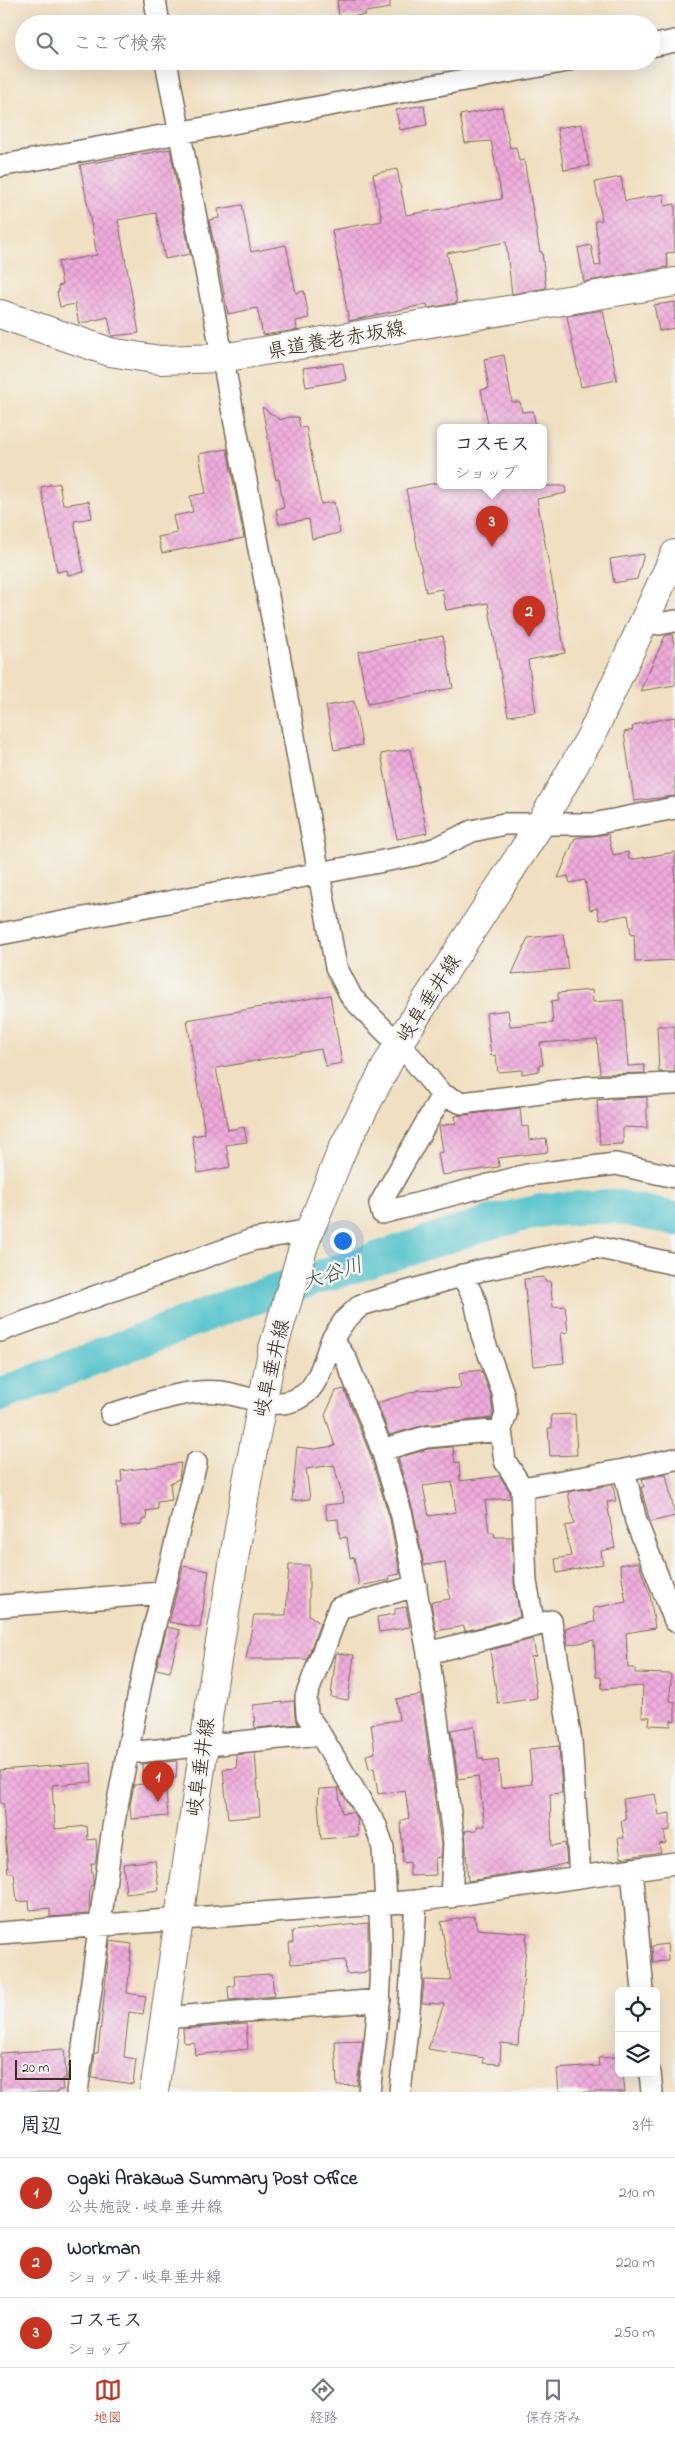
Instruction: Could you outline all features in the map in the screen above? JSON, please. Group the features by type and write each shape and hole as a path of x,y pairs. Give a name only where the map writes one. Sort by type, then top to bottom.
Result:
{"main road":[{"name":"県道養老赤坂線","path":"0,314 110,352 160,360 222,358 675,282"},
{"name":"岐阜垂井線","path":"154,2092 204,1746 247,1481 272,1352 307,1237 342,1150 398,1044 541,823 591,736 675,554"}],"street":[{"path":"155,0 158,15"},
{"path":"660,44 675,41"},
{"path":"168,70 336,967 352,998 398,1044 442,1095 462,1103 590,1087 675,1084"},
{"path":"0,166 519,70"},
{"path":"645,621 659,624 675,622"},
{"path":"0,934 415,855 438,848 472,832 504,824 541,823 567,826 593,824 675,808"},
{"path":"442,1095 380,1204 382,1213 527,1175 616,1164 675,1177"},
{"path":"0,1331 252,1240 307,1237"},
{"path":"111,1414 190,1393 220,1392 262,1402 283,1403 303,1396 314,1383 332,1339 344,1320 361,1305 462,1276 596,1247 675,1264"},
{"path":"462,1276 475,1300 482,1335 503,1393 506,1414 501,1430 505,1461 522,1488 526,1582 534,1626"},
{"path":"332,1339 346,1359 382,1450 402,1516 428,1653 454,1843 451,1896"},
{"path":"382,1450 426,1437 501,1430"},
{"path":"522,1488 624,1470 675,1458"},
{"path":"77,2092 113,1827 127,1753 161,1593 196,1463"},
{"path":"624,1470 636,1521 675,1620"},
{"path":"369,2092 380,2000 383,1903 382,1848 376,1826 307,1715 306,1697 339,1608 416,1586"},
{"path":"0,1606 161,1593"},
{"path":"428,1653 551,1621 571,1740 580,1876"},
{"path":"127,1753 320,1734"},
{"path":"0,1932 416,1901 675,1863"},
{"path":"632,1869 643,1987"},
{"path":"400,2092 409,2011 416,1901"},
{"path":"164,2018 380,2000"},
{"path":"650,2077 652,2092"}],"building":[{"path":"337,0 390,0 390,8 365,12 365,15 339,15"},
{"path":"424,105 427,125 400,130 396,110"},
{"path":"502,107 510,148 516,147 519,161 524,160 540,252 542,252 546,288 512,294 506,242 447,253 457,303 428,308 427,304 349,321 332,230 382,221 373,174 397,169 406,215 502,199 491,141 465,143 460,115"},
{"path":"582,124 589,166 564,170 557,128"},
{"path":"170,149 190,254 165,259 156,213 118,220 139,333 112,336 108,317 79,324 75,304 60,307 57,292 59,292 58,286 62,285 58,262 97,255 80,165"},
{"path":"621,177 625,201 664,194 665,206 675,204 675,252 666,253 668,267 584,282 578,248 591,245 595,266 601,265 595,221 602,220 595,182"},
{"path":"242,205 251,252 286,245 296,293 304,291 309,318 296,321 297,330 263,335 257,308 228,314 209,220 219,218 218,209"},
{"path":"675,302 675,328 659,331 654,305"},
{"path":"603,310 617,380 581,387 567,316"},
{"path":"504,355 512,402 520,402 522,412 533,411 535,424 488,424 481,390 489,388 484,359"},
{"path":"343,363 346,380 306,387 303,368"},
{"path":"262,407 280,420 298,417 300,428 306,427 321,504 334,502 340,533 312,539 309,519 279,524 276,509 284,508 279,479 276,480"},
{"path":"227,449 244,538 162,553 158,537 177,533 173,516 193,512 190,496 206,493 199,454"},
{"path":"59,483 63,505 89,501 92,518 74,521 84,572 68,575 67,570 57,572 41,487"},
{"path":"437,483 437,489 547,489 547,486 565,486 566,493 537,499 565,653 528,660 536,712 508,716 488,603 446,610 442,589 426,592 406,489"},
{"path":"644,554 637,579 614,583 610,559"},
{"path":"672,634 675,652 675,685 640,691 665,636"},
{"path":"443,636 453,688 368,704 358,652"},
{"path":"354,701 362,745 334,750 326,706"},
{"path":"675,717 675,796 634,801 624,732 633,730 632,727 638,724"},
{"path":"410,749 427,833 397,839 381,754"},
{"path":"608,834 613,855 628,852 629,860 675,852 675,960 635,962 634,934 631,935 628,915 600,920 597,908 590,910 585,880 570,883 568,876 558,878 575,838"},
{"path":"563,934 568,969 512,974 528,938"},
{"path":"592,990 593,1002 623,1000 628,1066 644,1065 645,1073 600,1074 597,1039 540,1043 543,1065 539,1065 539,1071 522,1074 522,1070 498,1072 496,1055 491,1056 486,1013 508,1010 510,1026 553,1023 551,1001 558,1000 558,993"},
{"path":"330,995 342,1063 325,1066 321,1049 216,1068 228,1130 244,1127 247,1142 226,1145 230,1167 198,1173 192,1136 205,1134 187,1020"},
{"path":"657,1026 675,1026 675,1072 659,1072"},
{"path":"647,1097 647,1128 623,1127 623,1144 600,1145 597,1100"},
{"path":"520,1108 522,1127 528,1126 529,1140 546,1138 548,1152 498,1158 499,1167 442,1175 438,1153 443,1152 439,1126 456,1123 455,1116"},
{"path":"544,1277 545,1281 550,1281 553,1307 565,1306 568,1332 561,1333 564,1363 533,1366 524,1279"},
{"path":"481,1370 491,1396 492,1418 425,1425 389,1435 377,1403 419,1390 461,1388 459,1373"},
{"path":"344,1389 370,1454 390,1519 400,1574 389,1576 390,1580 359,1586 354,1557 350,1558 347,1537 340,1538 338,1519 327,1520 325,1505 344,1503 334,1465 306,1469 310,1499 292,1501 297,1447 314,1449 335,1446 325,1415 336,1391"},
{"path":"575,1414 577,1455 550,1456 548,1428 552,1428 551,1415"},
{"path":"453,1447 455,1463 459,1462 460,1481 500,1476 510,1492 510,1498 485,1501 489,1532 494,1532 495,1537 512,1537 514,1583 520,1617 465,1631 464,1626 436,1631 431,1602 450,1599 445,1562 424,1565 414,1514 398,1458 428,1449","holes":["452,1482 456,1512 429,1516 423,1486"]},
{"path":"181,1463 179,1479 170,1483 172,1500 157,1502 158,1509 146,1511 147,1519 142,1520 142,1524 121,1527 118,1482 122,1482 121,1471"},
{"path":"666,1474 675,1516 650,1522 641,1487 644,1487 642,1479"},
{"path":"613,1485 616,1501 607,1502 615,1548 601,1551 603,1564 557,1573 555,1559 571,1556 565,1526 574,1524 568,1492"},
{"path":"638,1562 650,1595 655,1628 626,1633 628,1668 635,1668 635,1673 671,1674 670,1701 675,1702 675,1721 671,1720 671,1726 649,1725 650,1717 642,1717 643,1686 602,1689 601,1677 596,1677 594,1640 568,1645 565,1628 595,1622 593,1608 626,1602 620,1565"},
{"path":"289,1565 309,1565 309,1615 320,1623 307,1659 246,1659 254,1615 286,1615"},
{"path":"183,1566 209,1571 200,1628 169,1622"},
{"path":"406,1607 410,1627 379,1632 377,1617 395,1614 395,1609"},
{"path":"167,1627 180,1630 170,1672 156,1669"},
{"path":"533,1639 536,1656 531,1657 537,1698 498,1704 490,1650"},
{"path":"336,1653 354,1655 348,1700 331,1697"},
{"path":"421,1695 441,1844 441,1857 435,1858 436,1875 410,1876 410,1862 403,1863 401,1821 409,1818 405,1790 378,1794 374,1768 369,1769 366,1755 375,1753 371,1724 399,1720 396,1699"},
{"path":"294,1701 295,1716 298,1724 255,1728 253,1705"},
{"path":"474,1726 478,1758 483,1758 483,1761 498,1759 501,1788 532,1784 529,1749 559,1746 562,1793 550,1794 552,1846 565,1843 567,1863 541,1870 468,1881 465,1831 477,1830 477,1826 485,1826 478,1776 458,1779 451,1730"},
{"path":"255,1753 260,1816 228,1819 223,1769 237,1768 236,1755"},
{"path":"177,1761 176,1778 165,1780 168,1816 131,1819 130,1805 134,1785 143,1784 142,1764"},
{"path":"91,1763 92,1782 52,1785 55,1829 87,1826 88,1840 96,1839 97,1853 95,1863 91,1864 93,1882 92,1886 90,1886 89,1914 50,1917 50,1908 30,1910 29,1901 17,1902 14,1873 8,1873 3,1803 0,1803 0,1770"},
{"path":"338,1788 342,1813 353,1812 357,1818 358,1836 321,1839 318,1803 319,1789"},
{"path":"655,1794 659,1815 670,1813 670,1830 664,1831 666,1843 659,1844 661,1852 621,1858 618,1838 624,1838 621,1821 626,1820 623,1799"},
{"path":"155,1860 159,1890 126,1894 123,1864"},
{"path":"474,1916 477,1929 527,1933 518,2045 501,2043 500,2064 483,2063 484,2058 428,2049 444,2004 422,2003 424,1980 451,1981 441,1922"},
{"path":"368,1923 368,1972 346,1974 345,1960 291,1964 289,1943 293,1943 292,1931"},
{"path":"110,1941 132,1944 127,1993 146,1996 143,2014 129,2012 124,2057 136,2059 133,2084 92,2078 95,2053 98,2053"},
{"path":"667,1944 668,1961 653,1962 652,1946"},
{"path":"272,1974 274,1996 229,2000 228,1987 235,1986 234,1976"},
{"path":"246,2024 248,2049 195,2055 194,2042 184,2043 183,2029"},
{"path":"363,2040 357,2085 337,2086 335,2041"},
{"path":"64,2049 66,2078 62,2079 63,2090 58,2090 58,2092 0,2092 0,2053"},
{"path":"615,2057 615,2077 623,2077 625,2092 559,2092 557,2069 599,2066 598,2058"}],"waterway":[{"name":"大谷川","path":"0,1395 226,1307 492,1222 545,1210 613,1206 675,1219"}],"place":[{"name":"コスモス","path":"492,547"},
{"name":"Workman","path":"529,637"},
{"name":"Ogaki Arakawa Summary Post Office","path":"158,1802"}]}
